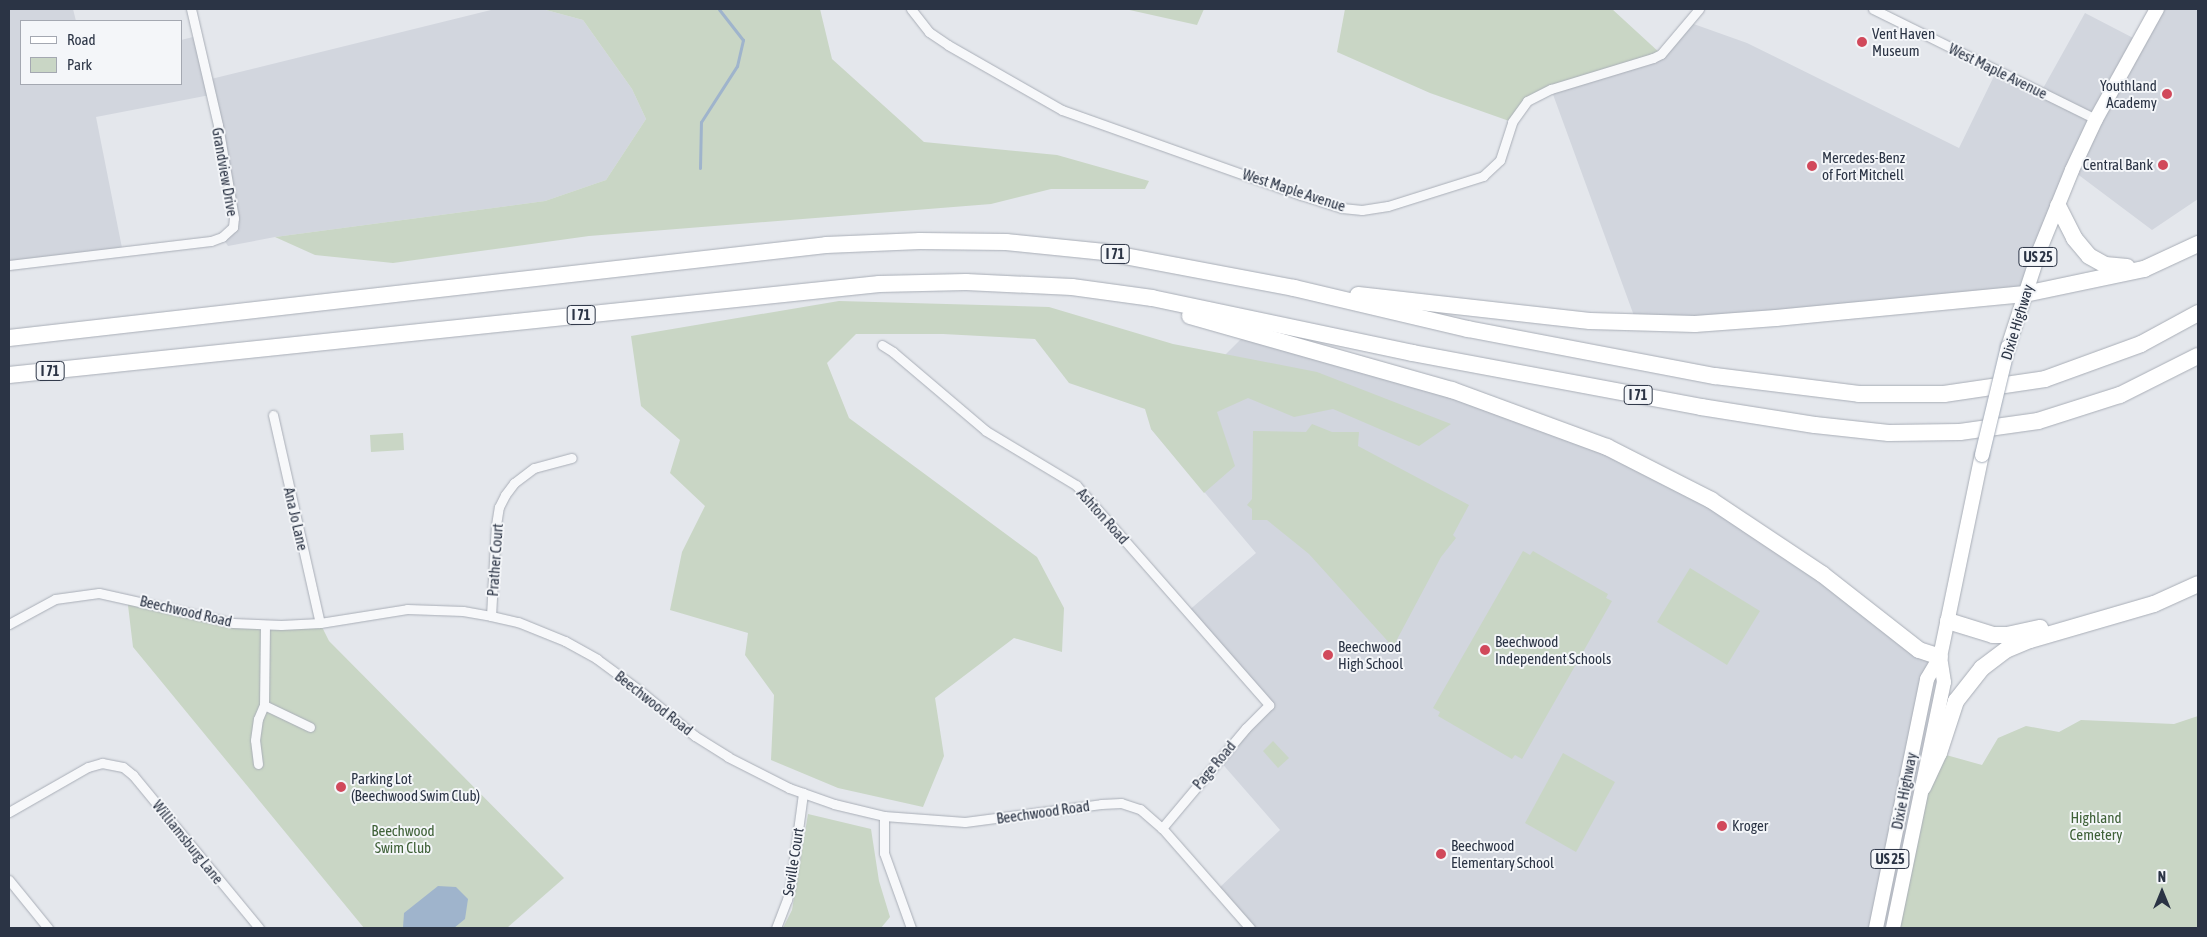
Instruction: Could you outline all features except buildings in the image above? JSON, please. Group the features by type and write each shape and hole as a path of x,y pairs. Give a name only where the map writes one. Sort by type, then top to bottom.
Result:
{"highway":[{"path":"2058,206 2074,238 2089,256 2105,265 2144,269"},
{"name":"I 71","path":"9,338 826,246 920,241 1006,242 1104,252 1294,288 1468,329 1715,376 1859,394 1944,394 2045,379 2141,344 2198,313"},
{"path":"1294,288 1580,320 1637,324 1695,324 2025,294 2144,269 2198,244"},
{"name":"I 71","path":"9,375 879,284 966,282 1072,287 1152,298 1413,353 1701,407 1815,425 1890,433 1960,432 2038,421 2120,395 2198,356"},
{"path":"1072,287 1249,331 1452,390 1607,447 1711,500 1816,569 1919,650 1940,657"},
{"path":"9,386 91,367"},
{"path":"1923,787 1939,753 1956,701 1982,668 2006,650 2030,640 2154,604 2198,584"},
{"path":"1948,620 1977,631 2007,635 2036,628 2090,622"}],"main road":[{"name":"Dixie Highway","path":"1876,928 1927,679 1940,657 1982,455 2008,348 2025,294 2058,206 2096,119 2157,9"},
{"name":"Dixie Highway","path":"1894,928 1944,682 1940,657"}],"street":[{"name":"Grandview Drive","path":"9,265 211,241 222,237 233,227 234,218 218,125 191,9"},
{"name":"West Maple Avenue","path":"911,9 929,32 948,45 1062,110 1301,195 1342,208 1362,210 1388,206 1483,176 1500,160 1512,122 1526,100 1551,89 1654,58 1661,54 1700,9"},
{"name":"West Maple Avenue","path":"1873,9 2096,119"},
{"name":"Ashton Road","path":"882,345 893,352 986,431 1076,485 1268,705"},
{"name":"Ana Jo Lane","path":"273,415 320,623"},
{"name":"Prather Court","path":"491,616 496,525 499,508 505,495 514,483 534,468 572,458"},
{"name":"Beechwood Road","path":"9,624 55,599 100,592 127,597 214,620 264,624 320,623 407,609 463,611 518,622 565,641 581,650 639,690 695,736 756,773 834,804 884,816 965,822 1101,804 1121,803 1145,812 1162,828 1250,928"},
{"path":"258,764 255,740 258,718 264,705 264,624"},
{"path":"264,705 310,727"},
{"name":"Page Road","path":"1162,828 1246,728 1268,705"},
{"name":"Williamsburg Lane","path":"9,812 88,767 112,763 123,767 133,775 259,928"},
{"name":"Seville Court","path":"776,928 787,900 791,882 803,793"},
{"path":"884,816 884,853 911,928"},
{"path":"9,880 48,928"}],"shaded area":[{"path":"9,9 73,9 76,20 20,20 20,85 182,85 182,40 197,36 207,80 495,9 546,10 583,20 632,89 646,119 606,180 545,201 275,237 228,246 222,237 233,227 210,95 96,117 123,253 9,265"},
{"path":"2157,9 2198,9 2198,199 2152,230 2072,170 2025,294 1637,324 1551,89 1653,58 1688,22 1747,43 1959,148 1997,70 2041,92 2085,13 2139,41"},
{"name":"Beechwood Independent Schools","path":"1249,331 1452,390 1661,475 1940,657 1944,682 1893,928 1250,928 1217,890 1280,830 1219,760 1268,705 1187,612 1256,553 1151,429"}],"green space":[{"path":"495,9 820,9 832,59 924,142 1057,155 1149,181 1145,189 1051,189 991,204 589,236 393,263 315,255 275,237 545,201 606,180 646,119 632,89 583,20 546,10"},
{"path":"1125,9 1204,9 1197,25"},
{"path":"1345,9 1612,9 1661,54 1535,95 1512,122 1430,93 1337,52"},
{"path":"839,301 1049,307 1173,344 1317,372 1451,424 1419,446 1333,409 1294,417 1248,398 1217,412 1235,466 1204,493 1151,429 1145,409 1069,383 1035,339 943,334 856,334 827,363 849,418 1037,557 1064,608 1062,652 1014,638 935,698 944,756 923,807 838,788 771,760 774,695 745,655 748,633 670,610 682,552 705,506 670,473 680,440 641,406 631,336"},
{"path":"1312,424 1332,432 1359,432 1358,446 1469,505 1453,535 1456,538 1441,557 1393,647 1309,554 1267,520 1252,520 1252,509 1247,505 1252,499 1253,431 1306,432"},
{"path":"403,433 404,450 371,452 370,435"},
{"path":"1523,551 1530,555 1533,551 1608,594 1606,598 1612,601 1522,759 1515,755 1512,759 1438,716 1440,712 1433,708"},
{"path":"1690,568 1760,611 1727,665 1657,622"},
{"name":"Beechwood Swim Club","path":"127,597 214,620 320,623 329,641 564,878 507,928 364,928 133,647"},
{"name":"Highland Cemetery","path":"2198,716 2198,928 1893,928 1917,822 1939,753 1982,765 1998,738 2026,726 2059,732 2081,720 2174,724"},
{"path":"1273,741 1289,758 1278,768 1263,751"},
{"path":"1563,753 1615,782 1576,852 1525,823"},
{"path":"808,814 871,829 879,881 890,917 881,928 783,928 792,910"}],"water":[{"path":"438,886 456,887 468,899 465,919 454,928 403,928 404,913"}],"waterway":[{"path":"700,168 701,122 737,66 743,40 719,9"}],"place":[{"name":"Vent Haven Museum","path":"1862,42"},
{"name":"Youthland Academy","path":"2167,94"},
{"name":"Central Bank","path":"2163,165"},
{"name":"Mercedes-Benz of Fort Mitchell","path":"1812,166"},
{"name":"Beechwood Independent Schools","path":"1485,650"},
{"name":"Beechwood High School","path":"1328,655"},
{"name":"Parking Lot (Beechwood Swim Club)","path":"341,787"},
{"name":"Kroger","path":"1722,826"},
{"name":"Beechwood Elementary School","path":"1441,854"}]}
